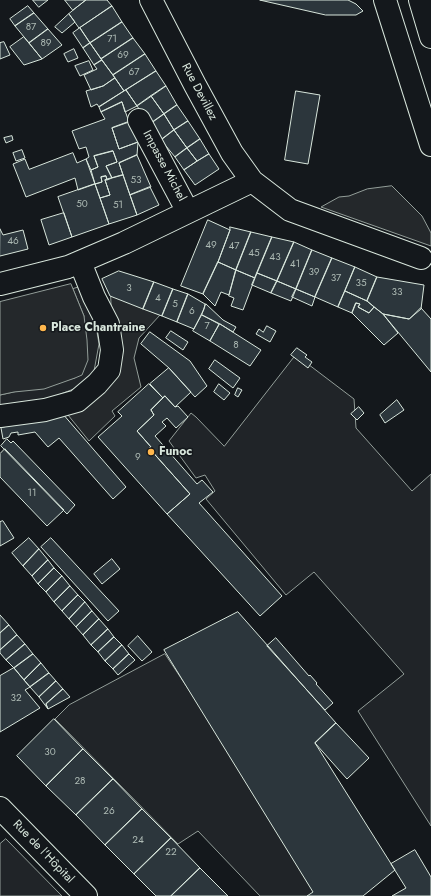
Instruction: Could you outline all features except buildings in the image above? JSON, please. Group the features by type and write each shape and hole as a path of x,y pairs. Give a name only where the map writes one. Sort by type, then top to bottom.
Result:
{"main road":[{"name":"Rue Devillez","path":"151,0 225,139 252,181 290,210 421,258"},
{"path":"385,0 431,145"},
{"path":"420,0 431,37"},
{"name":"Impasse Michel","path":"139,120 188,212"},
{"path":"0,284 68,267 252,181"},
{"path":"0,416 45,410 77,402 97,384 109,370 112,350 108,324 94,297 80,262"},
{"name":"Rue de l'Hôpital","path":"0,808 86,896"}],"shaded area":[{"path":"392,186 422,216 431,233 431,246 321,207 339,197 349,196 367,189"},
{"name":"Place Chantraine","path":"71,284 84,316 87,340 88,360 82,375 44,389 0,395 0,302"},
{"path":"83,286 95,320 99,344 92,382 45,400 0,408 0,395 75,378 84,316 73,289"},
{"path":"111,295 160,315 139,338 134,358 141,387 112,411 115,416 89,441 68,415 83,407 106,390 114,379"},
{"path":"296,355 354,399 356,428 412,491 431,474 431,826 358,711 404,674 314,572 286,595 206,499 215,491 205,475 196,478 169,441 191,413 224,446"},
{"path":"165,654 326,896 260,896 198,831 178,844 55,719 69,705"},
{"path":"6,839 62,896 0,896 0,844"}],"place":[{"name":"Place Chantraine","path":"43,328"},
{"name":"Funoc","path":"151,452"}]}
